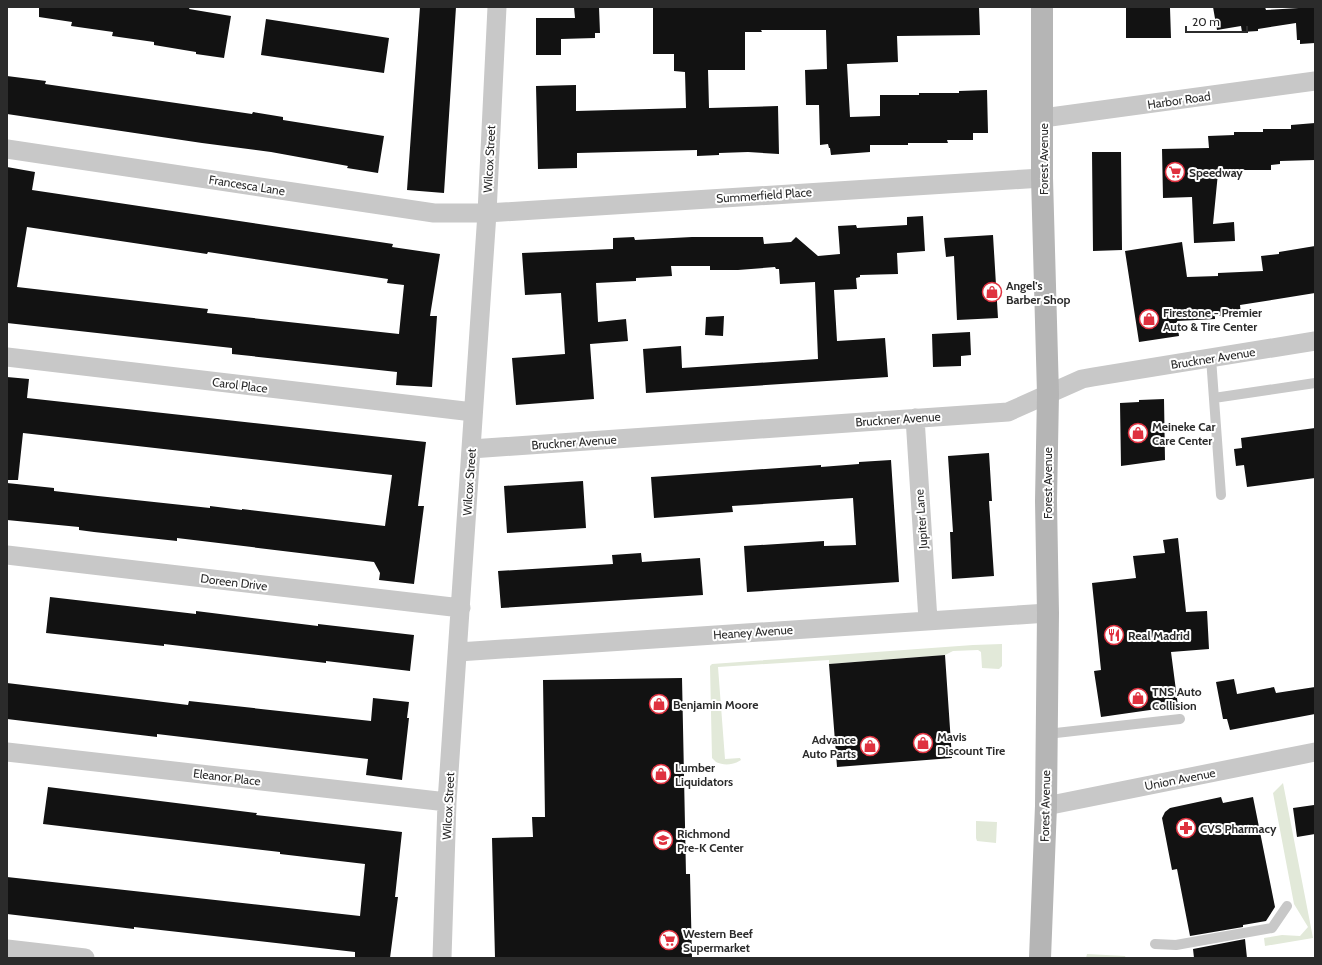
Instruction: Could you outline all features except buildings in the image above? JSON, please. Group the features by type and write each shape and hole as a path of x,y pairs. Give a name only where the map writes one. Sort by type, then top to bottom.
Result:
{"main road":[{"name":"Forest Avenue","path":"1040,958 1046,806 1048,613 1046,501 1048,394 1042,178 1042,7"}],"street":[{"name":"Wilcox Street","path":"442,958 447,802 487,213 497,7"},
{"name":"Harbor Road","path":"1043,118 1315,81"},
{"name":"Francesca Lane","path":"7,149 434,214 487,213"},
{"name":"Summerfield Place","path":"487,213 1042,178"},
{"name":"Bruckner Avenue","path":"471,449 1008,412 1082,379 1093,376 1315,341"},
{"name":"Carol Place","path":"7,357 473,412"},
{"name":"Jupiter Lane","path":"915,418 928,620"},
{"name":"Doreen Drive","path":"7,555 460,608"},
{"name":"Heaney Avenue","path":"458,652 1048,613"},
{"name":"Eleanor Place","path":"7,752 447,802"},
{"name":"Union Avenue","path":"1046,806 1315,752"},
{"path":"7,949 85,958"}],"lane":[{"path":"1211,358 1221,496"},
{"path":"1214,398 1315,383"},
{"path":"1047,734 1180,719"},
{"path":"1155,944 1176,945 1272,928 1287,906"}],"green space":[{"path":"1002,644 1002,666 999,669 982,668 981,652 978,650 953,651 945,655 829,664 829,660 718,667 725,759 740,758 741,760 735,763 726,764 716,762 712,758 710,666 712,664"},
{"path":"1283,783 1313,938 1265,946 1264,938 1282,935 1300,936 1308,927 1294,904 1273,793"},
{"path":"976,821 997,822 996,843 977,841"},
{"path":"1087,954 1125,956 1126,958 1086,958"}],"place":[{"name":"Speedway","path":"1175,172"},
{"name":"Angel's Barber Shop","path":"992,292"},
{"name":"Firestone - Premier Auto & Tire Center","path":"1149,319"},
{"name":"Meineke Car Care Center","path":"1138,433"},
{"name":"Real Madrid","path":"1114,635"},
{"name":"TNS Auto Collision","path":"1138,698"},
{"name":"Benjamin Moore","path":"659,704"},
{"name":"Mavis Discount Tire","path":"923,743"},
{"name":"Advance Auto Parts","path":"870,746"},
{"name":"Lumber Liquidators","path":"661,774"},
{"name":"CVS Pharmacy","path":"1186,828"},
{"name":"Richmond Pre-K Center","path":"663,840"},
{"name":"Western Beef Supermarket","path":"669,940"}]}
